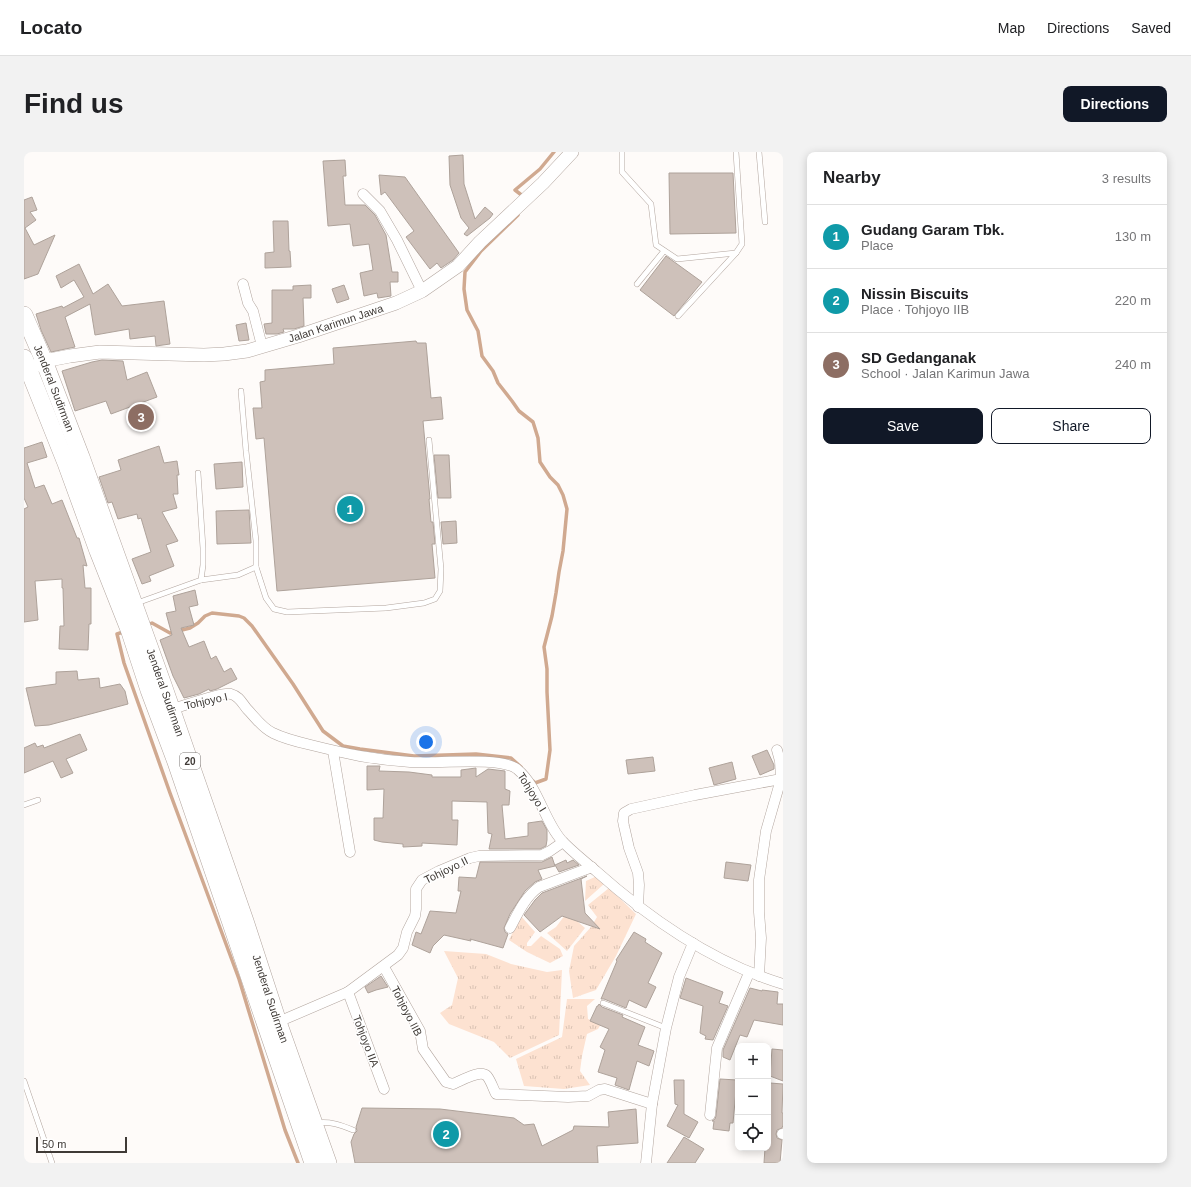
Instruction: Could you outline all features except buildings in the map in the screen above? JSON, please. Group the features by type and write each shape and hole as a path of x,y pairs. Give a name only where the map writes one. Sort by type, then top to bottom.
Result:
{"highway":[{"name":"Jenderal Sudirman","path":"24,315 81,457 127,606 130,632 156,687 176,762 238,924 278,1022 308,1125 313,1163"},
{"name":"Jenderal Sudirman","path":"26,364 66,463 98,551 127,606"},
{"name":"Jenderal Sudirman","path":"156,687 172,709 238,924 308,1125 328,1163"}],"street":[{"name":"Jalan Karimun Jawa","path":"26,364 100,352 204,355 247,351 298,336 396,303 422,291 458,266 480,242 543,183 572,152"},
{"path":"363,194 380,210 397,240 422,291"},
{"path":"243,284 248,303 253,311 262,346"},
{"name":"Tohjoyo I","path":"172,709 217,696 226,694 233,695 238,698 263,726 272,733 295,742 333,751 380,759 412,762 494,762 510,765 524,776 539,800 551,825 563,842 638,907 657,921 693,943 749,973 783,984"},
{"path":"759,976 761,938 759,880 766,832 781,779 780,761 777,750"},
{"path":"333,751 350,852"},
{"path":"638,907 639,879 624,826 624,813 628,810 639,807 781,779"},
{"name":"Tohjoyo II","path":"278,1022 348,992 398,956 403,948 407,932 415,916 416,889 422,880 470,858 479,856 542,855 563,842"},
{"path":"510,928 524,903 539,887 592,867"},
{"path":"646,1163 652,1104 666,1028 679,977 693,943"},
{"name":"Tohjoyo IIB","path":"384,966 420,1031 423,1049 446,1082 453,1084 475,1074 485,1074 496,1094 568,1097 588,1096 599,1090 605,1089 652,1104"},
{"path":"710,1115 717,1048 749,973"},
{"name":"Tohjoyo IIA","path":"348,992 384,1089"}],"lane":[{"path":"622,152 622,172 651,204 656,245 677,259 736,253"},
{"path":"678,316 736,253 742,244 736,152"},
{"path":"759,152 765,222"},
{"path":"637,284 664,250"},
{"path":"241,391 256,541 256,567 266,598 274,608 287,612 386,608 424,603 435,599 440,592 441,569 429,440"},
{"path":"198,474 204,565 201,580"},
{"path":"127,606 201,580 238,575 256,567"},
{"path":"24,805 38,800"},
{"path":"603,1002 666,1028"},
{"path":"24,1080 52,1163"},
{"path":"308,1125 331,1122 353,1130"}],"green space":[{"path":"597,876 604,884 585,901 586,881"},
{"path":"609,888 636,914 616,956 596,990 573,998 569,971 574,946 591,927 597,917 588,905"},
{"path":"569,914 585,928 567,951 547,933 556,927 565,915"},
{"path":"521,916 535,932 527,943 527,946 531,946 541,936 560,949 563,956 550,963 527,952 509,940"},
{"path":"444,951 486,954 511,964 547,972 562,970 559,1035 510,1058 494,1042 449,1024 440,1013 452,1005 458,978"},
{"path":"567,999 595,999 587,1006 588,1019 601,1024 598,1029 587,1034 580,1071 590,1085 564,1089 524,1086 516,1059 562,1037"}],"waterway":[{"path":"524,197 515,190 540,169 554,152"},
{"path":"518,215 481,251 465,272 464,289 467,310 478,331 482,356 493,371 498,383 519,411 533,422 538,438 540,462 550,477 558,485 567,509 563,551 552,616 544,647 547,669 550,750 546,779 535,783 533,781"},
{"path":"147,625 152,623 170,633 190,628 205,616 212,613 239,616 244,618 252,626 293,684 323,731 343,746 414,756 476,754 511,758 521,767"},
{"path":"126,631 117,634 124,663 170,793 239,979 285,1130 298,1163"}],"place":[{"name":"SD Gedanganak","path":"141,417"},
{"name":"Gudang Garam Tbk.","path":"350,509"},
{"name":"Nissin Biscuits","path":"446,1134"}]}
